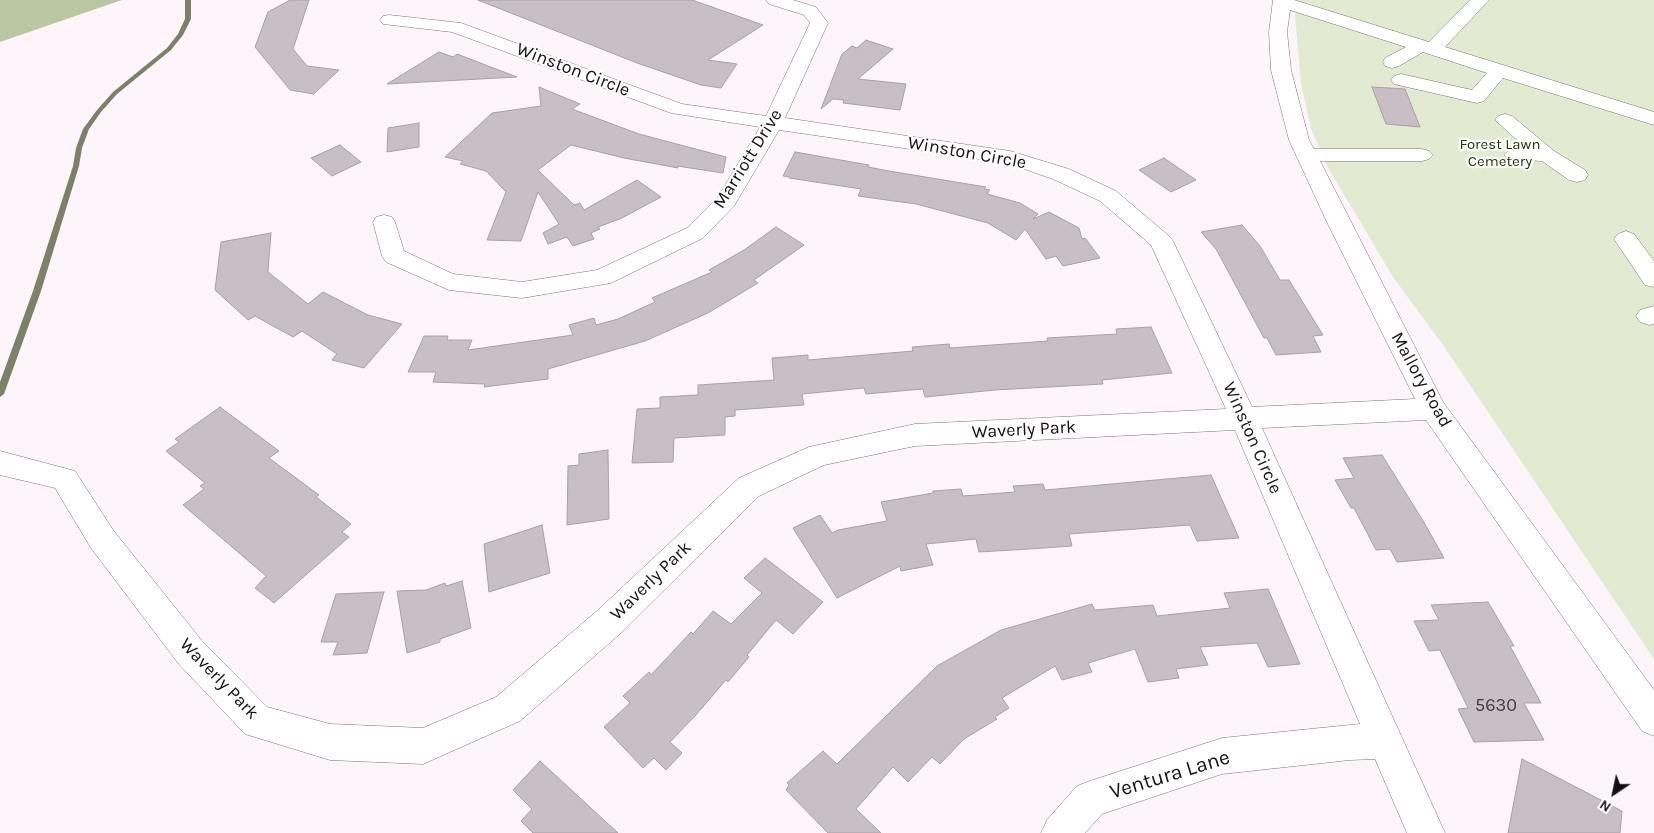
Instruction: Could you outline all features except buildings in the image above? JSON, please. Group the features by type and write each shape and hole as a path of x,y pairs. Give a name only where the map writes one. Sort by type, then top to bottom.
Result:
{"street":[{"name":"Marriott Drive","path":"384,222 394,256 449,282 522,290 602,276 695,233 726,201 773,123 819,23 810,11 775,0"},
{"path":"1392,62 1427,47 1480,0"},
{"path":"1282,1 1654,119"},
{"name":"Mallory Road","path":"1282,1 1278,32 1281,70 1299,140 1337,220 1433,408 1654,719"},
{"name":"Winston Circle","path":"389,20 455,27 678,109 1010,157 1062,174 1108,196 1161,241 1244,418 1426,833"},
{"path":"1401,80 1477,97 1498,70"},
{"path":"1504,120 1577,175"},
{"path":"1515,154 1547,154"},
{"path":"1306,155 1422,155"},
{"path":"1398,155 1410,175"},
{"path":"1626,239 1654,279"},
{"name":"Waverly Park","path":"0,463 65,479 102,539 190,652 257,722 330,742 423,746 508,709 609,622 749,487 819,455 914,435 1433,408"},
{"name":"Ventura Lane","path":"1060,833 1090,799 1222,756 1350,742 1386,741"}],"green space":[{"path":"0,0 122,0 0,42"},
{"name":"Forest Lawn Cemetery","path":"1295,0 1654,0 1654,659 1443,345 1393,277 1327,166 1311,129 1301,84"}],"waterway":[{"path":"0,394 37,291 86,129 115,93 169,49 181,34 188,19 188,0"}]}
